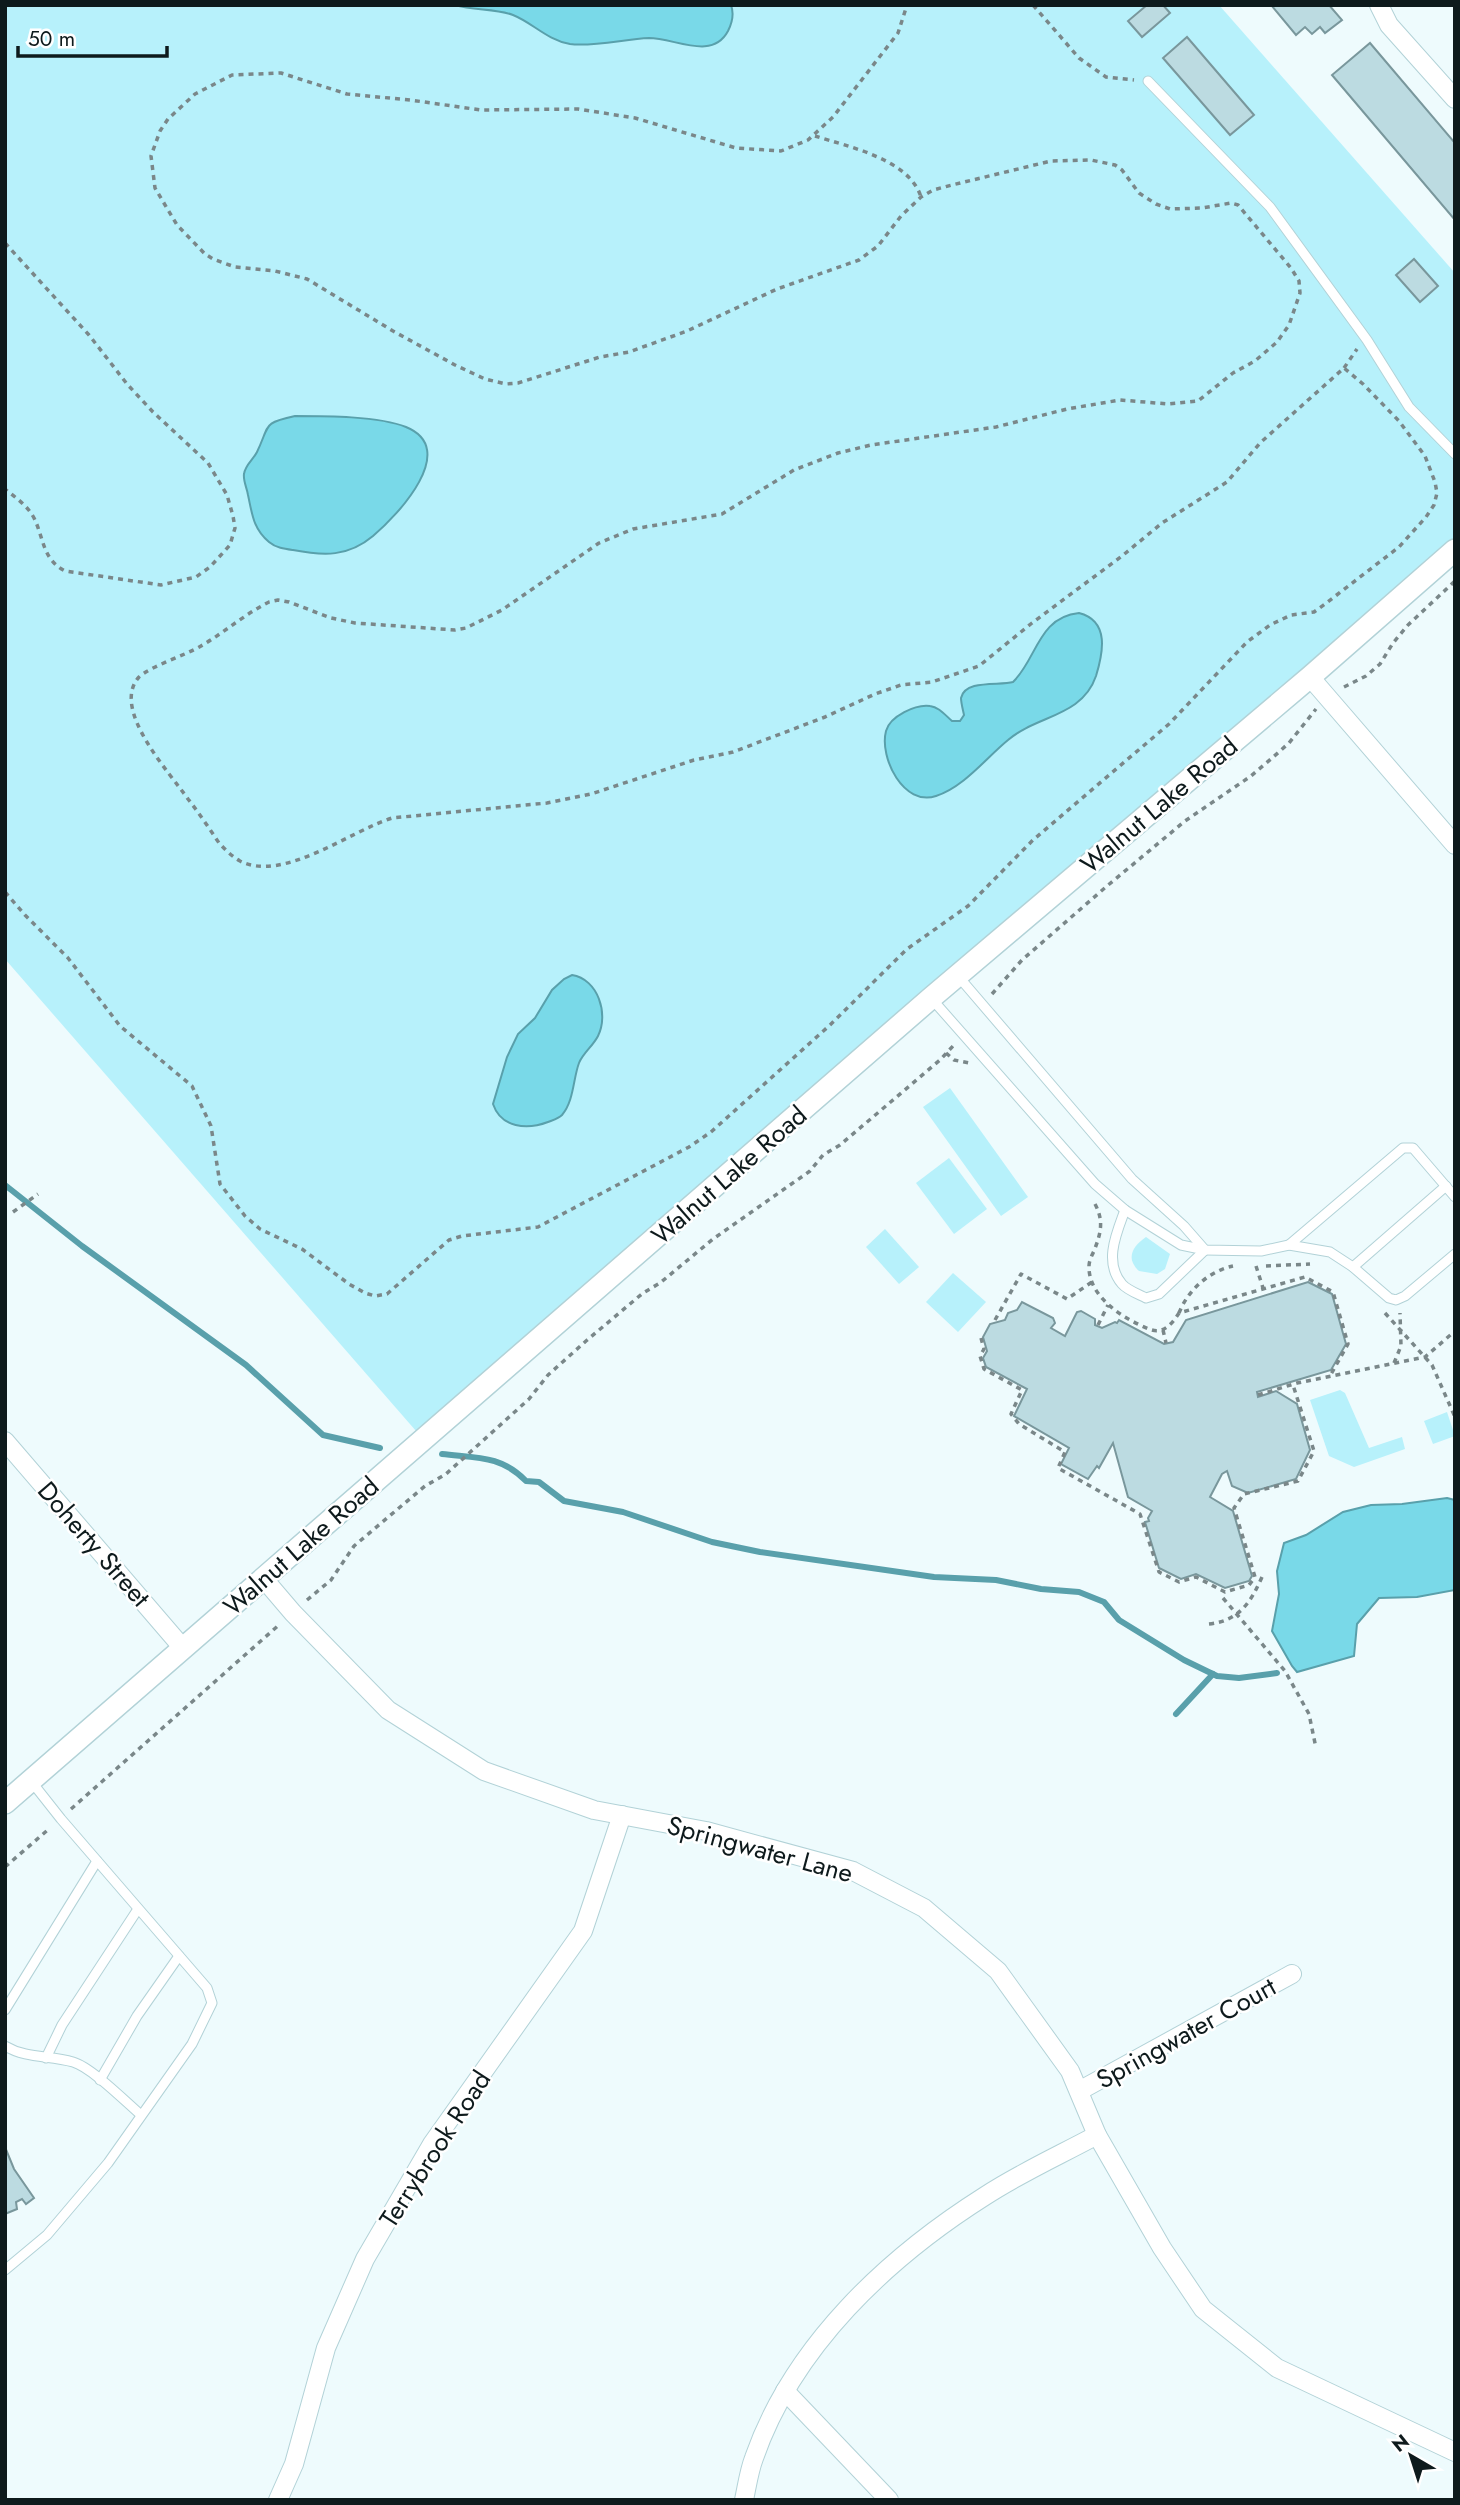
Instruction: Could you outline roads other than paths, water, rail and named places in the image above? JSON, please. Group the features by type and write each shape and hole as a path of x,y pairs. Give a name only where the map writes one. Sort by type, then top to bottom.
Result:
{"street":[{"path":"1379,5 1389,25 1455,100"},
{"name":"Walnut Lake Road","path":"5,1802 931,998 1310,677 1455,550"},
{"path":"1310,677 1455,845"},
{"name":"Doherty Street","path":"5,1441 182,1647"},
{"name":"Springwater Lane","path":"264,1579 293,1613 388,1710 484,1771 594,1810 706,1831 853,1871 924,1909 998,1971 1070,2071 1097,2135 1162,2248 1203,2309 1277,2368 1455,2452"},
{"name":"Terrybrook Road","path":"278,2500 294,2463 326,2347 365,2259 432,2144 583,1931 622,1815"},
{"name":"Springwater Court","path":"1079,2091 1292,1974"},
{"path":"744,2500 753,2459 785,2391 816,2344 863,2293 919,2242 986,2195 1097,2135"},
{"path":"785,2391 889,2500"}],"lane":[{"path":"1148,81 1269,207 1367,340 1409,407 1455,454"},
{"path":"957,976 1132,1178 1184,1226 1205,1250"},
{"path":"931,998 1095,1184 1125,1210 1181,1245 1205,1250 1261,1251 1289,1245 1331,1252 1389,1298 1398,1299 1455,1254"},
{"path":"1289,1245 1403,1148 1413,1148 1455,1197"},
{"path":"1353,1267 1446,1186"},
{"path":"1125,1210 1113,1243 1112,1258 1122,1284 1146,1298 1159,1294 1205,1250"},
{"path":"5,2270 55,2224 108,2163 192,2044 212,2003 206,1988 31,1781"},
{"path":"5,2010 97,1861"},
{"path":"46,2058 62,2025 138,1909"},
{"path":"100,2080 137,2016 178,1955"},
{"path":"5,2046 15,2052 76,2062 141,2115"}],"waterway":[{"path":"5,1185 82,1246 246,1365 323,1435 380,1448"},
{"path":"442,1454 497,1462 507,1466 526,1481 539,1482 564,1501 623,1512 712,1542 760,1552 934,1577 996,1580 1041,1589 1079,1592 1104,1602 1119,1620 1184,1660 1217,1676 1239,1678 1277,1673"},
{"path":"1176,1714 1213,1674"}]}
